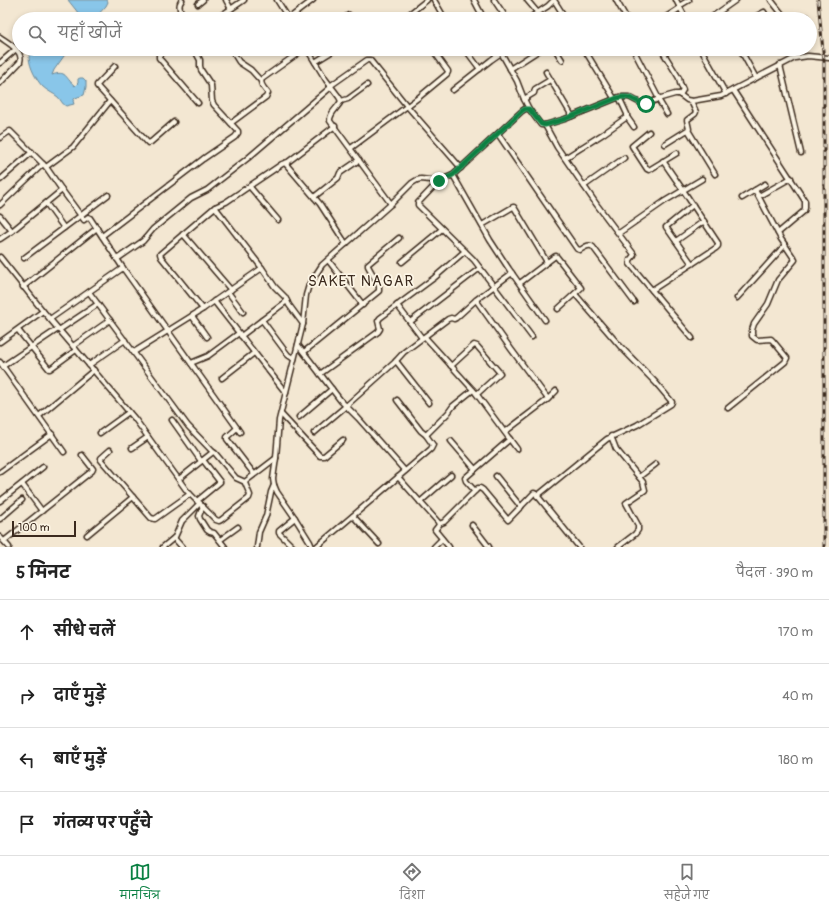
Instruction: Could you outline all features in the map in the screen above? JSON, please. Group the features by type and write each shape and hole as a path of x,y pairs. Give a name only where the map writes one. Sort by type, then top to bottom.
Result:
{"street":[{"path":"181,12 179,5 182,0"},
{"path":"198,4 203,0"},
{"path":"226,0 231,9"},
{"path":"227,12 244,0"},
{"path":"277,0 284,12"},
{"path":"297,12 313,0"},
{"path":"418,0 421,4"},
{"path":"412,12 427,0"},
{"path":"434,0 441,12"},
{"path":"474,0 480,12"},
{"path":"494,0 502,12"},
{"path":"527,0 534,12"},
{"path":"541,12 553,0 561,12"},
{"path":"616,0 623,12"},
{"path":"676,0 682,12"},
{"path":"673,12 689,0"},
{"path":"720,12 736,0"},
{"path":"771,0 780,12"},
{"path":"0,37 12,46"},
{"path":"0,63 12,52"},
{"path":"0,83 20,62 20,56"},
{"path":"159,56 159,58 198,103"},
{"path":"102,236 203,159 235,137 238,133 238,131 214,105 212,101 211,85 200,70 200,60 198,56"},
{"path":"231,123 268,94 261,81 251,70 239,62 235,56"},
{"path":"261,81 262,78 295,56"},
{"path":"311,56 341,101"},
{"path":"315,62 325,56"},
{"path":"350,148 407,106 448,73 437,56"},
{"path":"470,56 480,69"},
{"path":"453,90 495,56"},
{"path":"503,56 517,81 529,109 541,124 545,125 584,186 633,253 634,255 630,260 630,264 692,338"},
{"path":"510,69 530,56"},
{"path":"559,56 562,60"},
{"path":"589,56 617,98 634,127"},
{"path":"636,56 667,114"},
{"path":"665,56 679,78 683,90 680,95"},
{"path":"707,56 726,94"},
{"path":"744,56 756,78"},
{"path":"691,101 726,94 795,58 802,56 829,58"},
{"path":"117,259 143,241 153,229 191,198 207,190 248,158 330,86 367,60 370,60 407,106 461,168"},
{"path":"780,65 801,153"},
{"path":"115,66 97,86 148,143 174,122"},
{"path":"546,72 572,116"},
{"path":"524,98 534,93 535,89 550,80"},
{"path":"367,85 348,99 341,101 339,106 330,115 330,121 391,204"},
{"path":"733,90 804,199 804,211 778,233"},
{"path":"545,125 617,98 628,97 644,104 675,94 680,95 691,101 696,112 687,120 688,130 715,174"},
{"path":"0,205 45,166 73,147 110,101"},
{"path":"529,109 522,111 453,175 439,181 417,204 465,251 480,268 532,337"},
{"path":"565,158 627,117"},
{"path":"203,309 160,254 215,207 250,187 335,126"},
{"path":"665,144 688,130"},
{"path":"0,138 10,131 45,166 84,220 88,217 90,218 123,268 239,430 227,437 227,439 254,474"},
{"path":"649,132 632,145 648,170 677,153"},
{"path":"498,134 577,249 580,250 589,245 592,246 634,302"},
{"path":"0,180 32,152"},
{"path":"584,186 624,158"},
{"path":"314,197 338,178 342,172 359,160"},
{"path":"652,290 718,246 718,243 704,221 663,161"},
{"path":"285,163 314,197 346,244"},
{"path":"453,175 490,240 545,320"},
{"path":"759,196 791,178"},
{"path":"312,547 274,485 279,420 303,324 306,295 309,285 322,265 391,204 412,183 421,179 439,181"},
{"path":"619,233 659,205 702,179"},
{"path":"742,198 765,184"},
{"path":"250,187 278,220"},
{"path":"0,239 62,190"},
{"path":"728,408 787,360 773,341 757,340 752,336 754,324 768,304 778,280 795,261 755,190"},
{"path":"24,258 108,195"},
{"path":"46,203 64,228"},
{"path":"692,264 666,227 693,205"},
{"path":"215,207 303,324"},
{"path":"482,225 514,207 547,262"},
{"path":"0,216 12,231"},
{"path":"676,241 704,221"},
{"path":"23,287 97,228"},
{"path":"402,262 442,229"},
{"path":"183,234 229,291 243,312"},
{"path":"304,352 380,290 368,264 399,238"},
{"path":"737,298 785,245"},
{"path":"320,374 378,332 380,328 379,320 434,278 465,251"},
{"path":"520,283 556,256 580,286 580,289 558,309"},
{"path":"0,257 23,287 129,412 190,494 216,520 221,520 250,495 245,482 236,478 215,453 188,426 89,292"},
{"path":"328,260 363,305"},
{"path":"50,319 123,268"},
{"path":"134,352 203,309 262,268"},
{"path":"410,322 480,268"},
{"path":"314,433 396,361 404,352 448,319 456,318 476,300 512,273"},
{"path":"537,496 611,436 640,423 672,402 656,383 620,346 575,294"},
{"path":"476,300 548,399"},
{"path":"214,301 286,393"},
{"path":"191,363 208,356 262,320 287,301"},
{"path":"64,452 1,364 31,347 98,304"},
{"path":"397,305 424,338 477,394 517,449"},
{"path":"0,342 43,311"},
{"path":"192,316 207,337"},
{"path":"18,330 50,369 110,320"},
{"path":"262,320 288,355 294,359"},
{"path":"89,365 125,340"},
{"path":"298,345 346,406 405,471"},
{"path":"451,366 474,345 477,346 500,374 477,394"},
{"path":"222,378 254,353"},
{"path":"396,361 429,403"},
{"path":"39,416 94,370"},
{"path":"299,417 332,389"},
{"path":"426,435 453,406 473,390"},
{"path":"505,432 548,399 556,391"},
{"path":"316,547 432,447 433,445 426,435 421,431 397,400"},
{"path":"100,433 129,412"},
{"path":"281,414 322,457 343,440"},
{"path":"163,547 177,534 182,521 220,482 172,420"},
{"path":"0,472 52,434"},
{"path":"611,436 616,449 644,484 645,490 626,503 638,525 638,530 618,547"},
{"path":"132,448 148,437"},
{"path":"475,491 465,478 510,439"},
{"path":"451,441 475,469"},
{"path":"110,450 101,458 101,460 153,519 190,494"},
{"path":"179,479 213,452"},
{"path":"4,541 92,471 93,469 82,455"},
{"path":"245,482 276,458"},
{"path":"639,477 656,464"},
{"path":"0,501 43,466"},
{"path":"420,502 451,475"},
{"path":"496,476 521,507"},
{"path":"398,477 439,524"},
{"path":"22,484 42,511"},
{"path":"257,547 259,532 266,516 274,485"},
{"path":"449,547 435,530 439,524 444,522 478,488 480,488 508,520 533,494 536,494 579,547"},
{"path":"87,535 133,497"},
{"path":"0,519 22,500"},
{"path":"200,504 200,518 207,530 214,533 225,547"},
{"path":"353,516 379,544"},
{"path":"293,547 279,533 279,531 295,518"},
{"path":"472,525 489,547"},
{"path":"220,540 238,527"},
{"path":"0,537 9,547"},
{"path":"174,538 182,547"},
{"path":"434,547 442,539"}],"water":[{"path":"68,0 107,0 108,2 100,12 77,12"},
{"path":"29,56 64,56 52,75 60,73 63,74 75,86 78,83 78,79 83,78 86,81 84,95 75,98 73,101 74,104 66,106 63,104 58,97 42,86 32,69"}],"railway":[{"path":"818,0 824,61 824,547"}],"district":[{"name":"SAKET NAGAR","path":"361,281"}],"route":[{"path":"439,181 453,175 525,109 529,109 541,124 545,125 565,119 612,99 628,97 641,104 646,104"}]}
